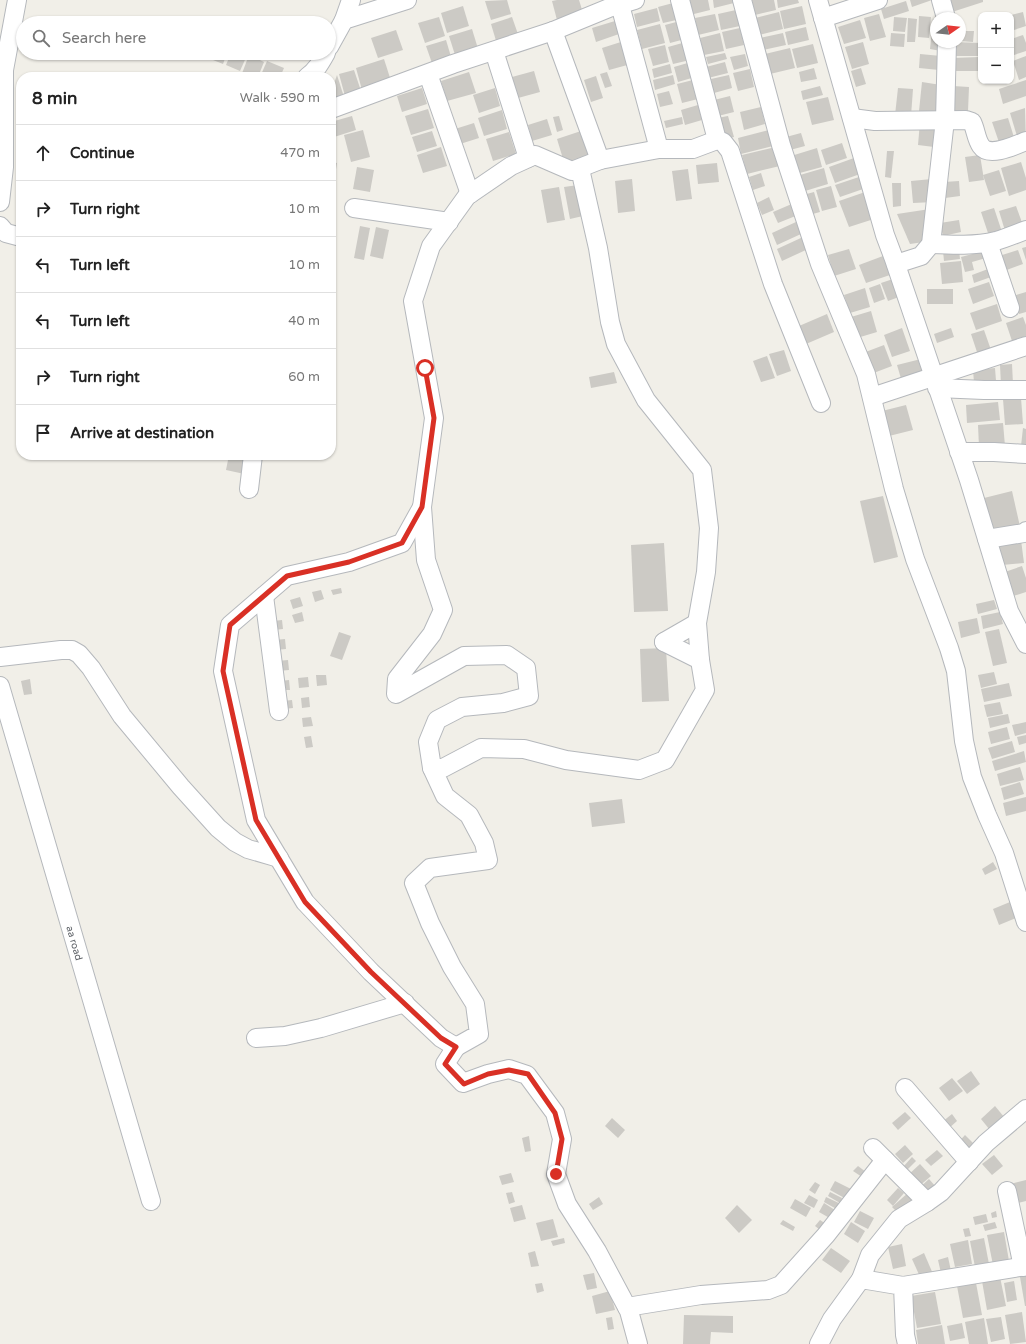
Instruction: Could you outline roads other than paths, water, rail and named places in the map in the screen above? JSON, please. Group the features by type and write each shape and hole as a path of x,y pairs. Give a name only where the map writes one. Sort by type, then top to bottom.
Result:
{"street":[{"path":"1,193 4,167 2,69 17,0"},
{"path":"336,34 344,20 351,0"},
{"path":"344,20 407,0"},
{"path":"680,0 717,140"},
{"path":"742,0 781,145 820,264 866,374 894,489 915,559 949,648 956,671 964,741 972,777 1004,853 1026,922"},
{"path":"818,0 885,235 959,452 1009,611 1026,644"},
{"path":"823,18 878,0"},
{"path":"941,0 944,12"},
{"path":"336,108 428,74 553,31 627,2 659,149"},
{"path":"553,31 600,160"},
{"path":"896,264 921,256 931,244 944,120 948,48"},
{"path":"494,51 528,158"},
{"path":"314,72 322,60"},
{"path":"428,74 470,194"},
{"path":"852,118 875,121 966,120 972,122 981,147 986,151 994,152 1003,150 1026,141"},
{"path":"638,1344 627,1307 597,1251 567,1204 556,1174 562,1139 555,1113 528,1074 509,1070 488,1074 464,1084 445,1064 456,1047 479,1034 475,1004 449,961 430,923 414,883 430,868 488,860 484,843 469,815 445,796 432,768 428,742 437,720 462,707 503,703 529,696 526,668 507,655 464,656 396,694 397,680 432,634 443,610 426,560 422,507 434,418 413,301 431,246 467,196 511,166 535,155 572,171 600,160 659,149 693,149 717,140 723,142 730,151 773,284 821,403"},
{"path":"432,768 443,768 481,748 524,749 566,760 639,770 665,760 705,690 700,660 697,623 706,572 709,528 702,470 646,400 616,344 610,322 598,248 580,169"},
{"path":"354,208 449,222"},
{"path":"0,226 6,233 16,236"},
{"path":"931,244 965,245 988,242 1026,230"},
{"path":"988,242 1010,308"},
{"path":"872,397 935,382 1026,346"},
{"path":"935,382 984,390 1026,390"},
{"path":"959,452 1026,454"},
{"path":"249,489 252,460"},
{"path":"422,507 402,543 349,562 287,576 230,625 223,671 256,820 305,902 371,972 441,1038 456,1047"},
{"path":"987,539 1024,533 1026,531"},
{"path":"264,596 279,711"},
{"path":"697,623 664,642 700,660"},
{"path":"0,657 61,650 72,650 79,654 91,668 122,716 181,787 218,828 235,842 248,849 279,858"},
{"name":"aa road","path":"0,686 151,1200"},
{"path":"256,1038 285,1036 321,1028 405,1004"},
{"path":"906,1088 968,1162"},
{"path":"819,1344 832,1319 861,1279 870,1255 899,1219 927,1202 940,1192 986,1143 1026,1109"},
{"path":"627,1307 701,1295 768,1290 781,1285 826,1235 879,1154 927,1202"},
{"path":"861,1279 903,1286 1024,1266 1007,1191"},
{"path":"903,1286 905,1335 907,1344"}]}
